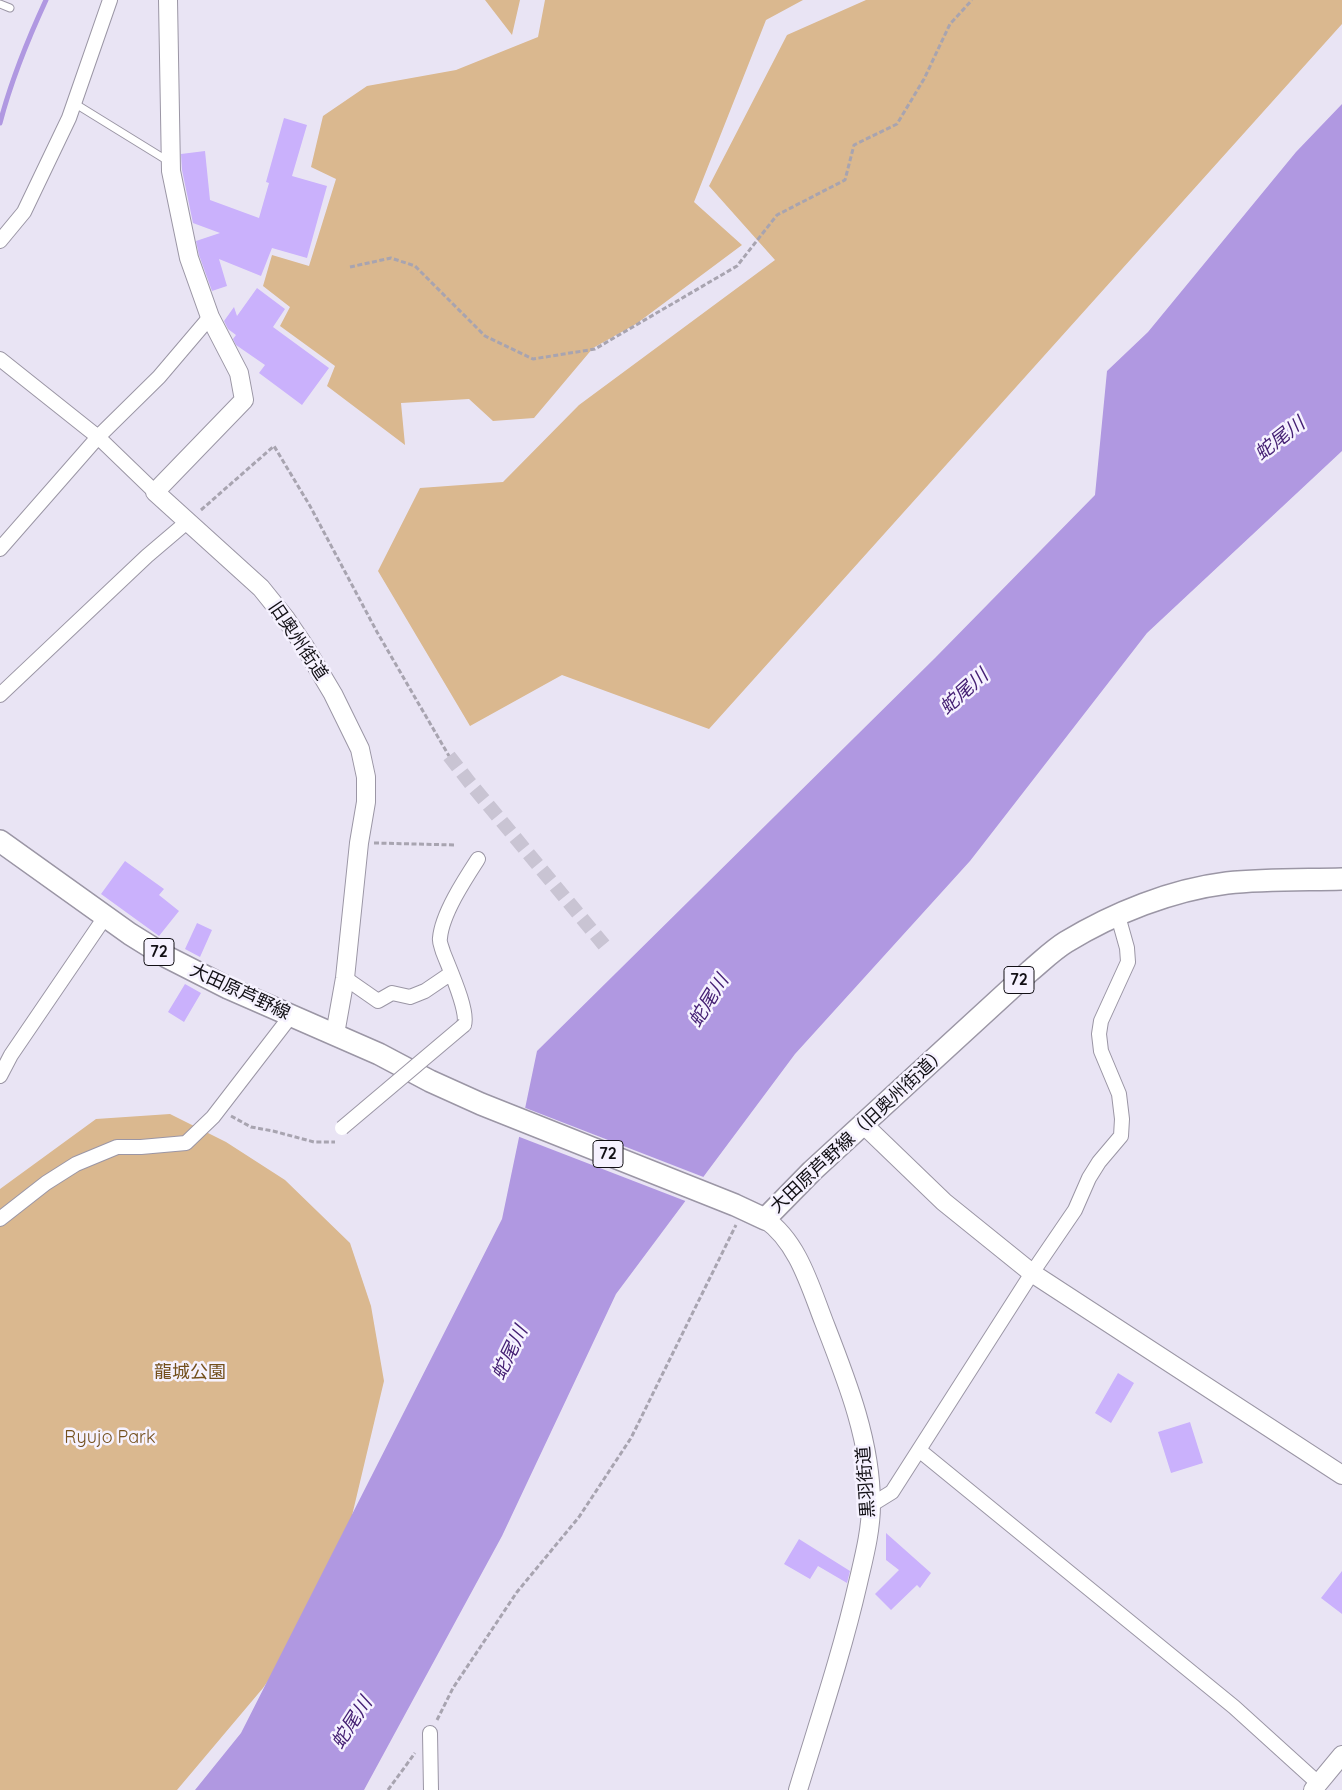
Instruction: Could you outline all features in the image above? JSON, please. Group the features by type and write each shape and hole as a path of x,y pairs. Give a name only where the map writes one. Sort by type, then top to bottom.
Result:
{"main road":[{"name":"大田原芦野線","path":"0,841 105,917 167,957 290,1017 335,1034"},
{"name":"大田原芦野線（旧奥州街道）","path":"335,1034 481,1104 739,1206 765,1219 812,1171 1030,970 1064,943 1118,916 1149,903 1190,890 1228,883 1342,879"}],"street":[{"path":"0,241 24,212 69,118 110,0"},
{"path":"155,492 244,400 238,373 210,317 189,258 171,171 168,0"},
{"path":"0,550 98,437 159,377 210,317"},
{"name":"旧奥州街道","path":"0,359 98,437 187,522 261,588 286,619 333,694 360,749 366,776 366,802 359,843 345,978 335,1034"},
{"path":"0,695 147,556 187,522"},
{"path":"342,1128 464,1025 465,1014 439,939 446,918 462,883 478,859"},
{"path":"871,1505 892,1492 1032,1273 1075,1210 1099,1162 1121,1136 1122,1119 1119,1094 1101,1051 1099,1034 1101,1021 1128,962 1127,948 1118,916"},
{"path":"0,1076 11,1055 105,917"},
{"path":"345,978 378,1001 392,993 410,997 425,991 450,974"},
{"path":"0,1219 46,1183 76,1164 117,1147 186,1143 213,1117 290,1017"},
{"path":"863,1124 944,1202 1032,1273 1342,1475"},
{"name":"黒羽街道","path":"765,1219 777,1227 786,1237 796,1256 854,1402 864,1437 871,1505 868,1540 852,1612 798,1790"},
{"path":"919,1450 1226,1701 1316,1787 1342,1755"},
{"path":"430,1733 431,1790"}],"lane":[{"path":"0,4 10,8"},
{"path":"74,103 171,163"}],"path":[{"path":"350,267 391,258 415,266 486,336 533,358 595,349 737,266 777,215 845,180 854,145 897,124 924,79 950,24 972,0"},
{"path":"187,522 274,446 310,506 382,640 449,756"},
{"path":"359,843 456,845"},
{"path":"213,1117 229,1115 251,1127 328,1143 340,1142 346,1138 342,1128"},
{"path":"388,1790 430,1733 454,1688 517,1592 579,1517 631,1438 739,1206"}],"green space":[{"path":"485,0 520,0 512,35"},
{"path":"545,0 803,0 766,20 694,202 742,245 636,324 593,348 534,418 493,421 469,399 401,403 405,445 327,386 335,366 280,326 290,307 263,286 272,255 309,266 336,179 311,167 323,116 367,86 456,70 538,37"},
{"path":"866,0 1342,0 1342,24 709,729 562,675 470,726 378,571 420,488 503,482 579,405 775,260 709,186 787,35"},
{"name":"龍城公園","path":"170,1114 226,1142 285,1180 350,1243 371,1306 384,1381 336,1583 263,1688 177,1790 0,1790 0,1189 96,1119"}],"water":[{"name":"蛇尾川","path":"1342,104 1342,451 1147,633 970,861 795,1054 616,1294 502,1536 364,1790 195,1790 241,1733 502,1219 537,1051 935,658 1095,495 1107,371 1148,332 1296,152"}],"pier":[{"path":"523,1107 706,1178 688,1202 517,1136"}],"building":[{"path":"284,118 307,125 292,176 327,186 307,258 272,248 261,276 219,259 227,286 212,291 196,241 220,233 193,223 182,170 181,154 205,151 210,200 259,218 269,183 266,182"},
{"path":"257,288 285,309 273,327 329,368 302,405 259,373 265,365 236,345 233,339 236,335 228,329 224,321 234,307 237,316"},
{"path":"125,861 164,889 159,895 179,911 159,936 101,894"},
{"path":"197,923 212,930 200,957 185,949"},
{"path":"185,984 201,993 184,1022 168,1012"},
{"path":"1118,1373 1134,1383 1111,1423 1095,1413"},
{"path":"1190,1422 1203,1463 1171,1473 1158,1432"},
{"path":"886,1533 931,1573 920,1588 917,1585 891,1610 875,1594 899,1570 886,1560"},
{"path":"799,1539 850,1571 847,1583 818,1566 810,1579 784,1564"},
{"path":"1342,1571 1342,1614 1321,1598"}],"waterway":[{"path":"0,123 20,60 46,0"}],"tunnel":[{"path":"449,756 604,945"}],"park label":[{"name":"Ryujo Park","path":"110,1438"}]}
